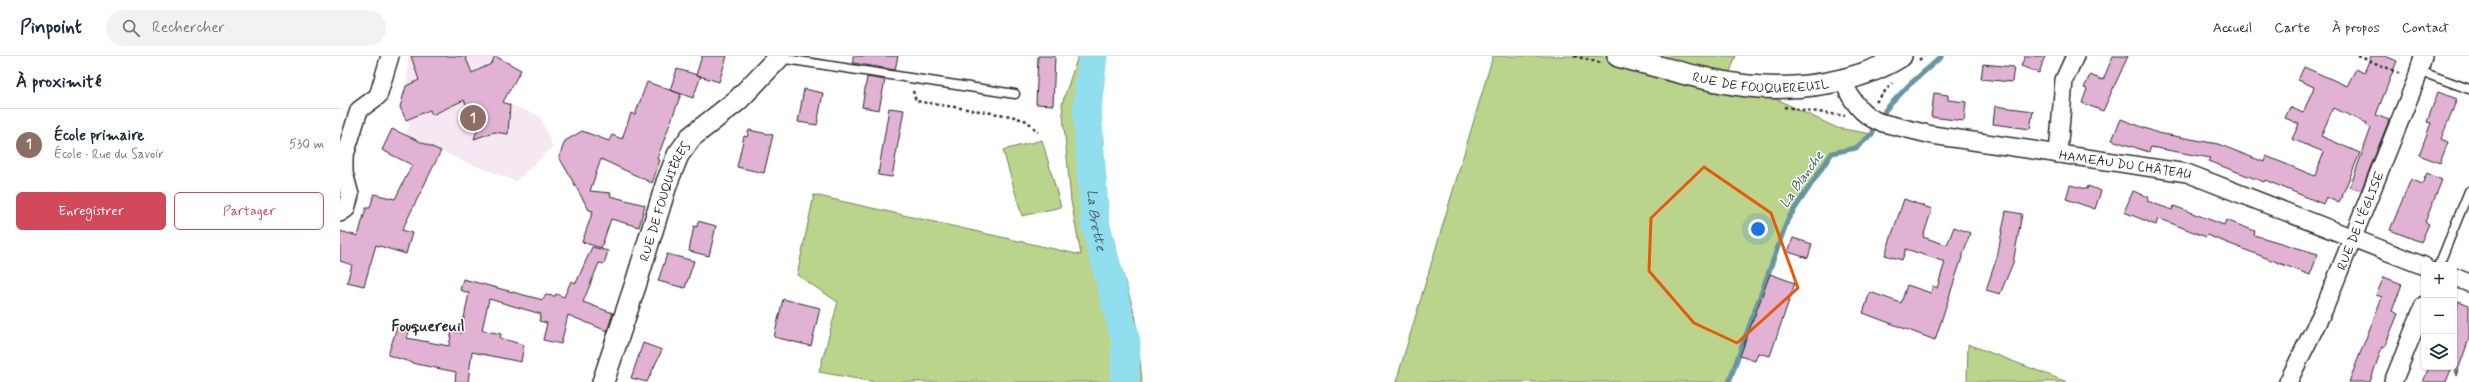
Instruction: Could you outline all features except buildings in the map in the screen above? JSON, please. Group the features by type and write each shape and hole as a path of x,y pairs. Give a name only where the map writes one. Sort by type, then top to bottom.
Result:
{"street":[{"path":"340,213 346,209 350,196 344,173 344,158 359,110 378,96 390,56"},
{"name":"RUE DE FOUQUEREUIL","path":"1618,56 1749,86 1800,86 1843,79 1907,60"},
{"path":"2058,154 2064,80 2075,56"},
{"name":"RUE DE FOUQUIÈRES","path":"603,382 636,283 666,182 678,155 691,137 738,100 779,57"},
{"name":"RUE DE L'ÉGLISE","path":"2288,382 2324,309 2354,237 2420,68"},
{"path":"1843,79 1851,99 1875,119"},
{"name":"HAMEAU DU CHÂTEAU","path":"1875,119 1932,135 2188,173 2354,237 2421,265"},
{"path":"2457,278 2469,283"},
{"path":"2393,382 2421,312"}],"lane":[{"path":"779,57 1015,94"},
{"path":"2420,68 2469,89"},
{"path":"2440,262 2469,191"}],"path":[{"path":"1907,60 1924,56"},
{"path":"2358,56 2408,77 2420,68"},
{"path":"910,78 916,101 1010,116 1027,121 1038,132"},
{"path":"1875,119 1893,82"}],"highlighted area":[{"path":"1704,167 1771,213 1798,288 1737,343 1694,323 1649,271 1651,218"}],"shaded area":[{"path":"408,56 495,56 521,70 503,102 540,116 553,147 516,181 460,160 405,134 410,125 400,107 407,85"}],"green space":[{"path":"1078,56 1107,56 1096,104 1106,215 1136,319 1142,382 875,382 819,372 838,302 797,275 814,195 1081,255 1071,201 1062,104"},
{"path":"1493,56 1736,56 1726,82 1749,86 1837,128 1872,134 1856,148 1832,153 1788,219 1729,382 1396,382"},
{"path":"1042,140 1061,207 1022,216 1003,150"},
{"path":"1968,344 2067,382 1967,382"}],"waterway":[{"name":"La Brette","path":"1093,56 1087,109 1095,222 1126,342 1125,382"},
{"name":"La Blanche","path":"1729,382 1788,219 1832,153 1856,148 1872,134 1886,109 1909,85 1942,56"}],"place":[{"name":"École primaire","path":"473,118"}],"district":[{"name":"Fouquereuil","path":"428,326"}]}
